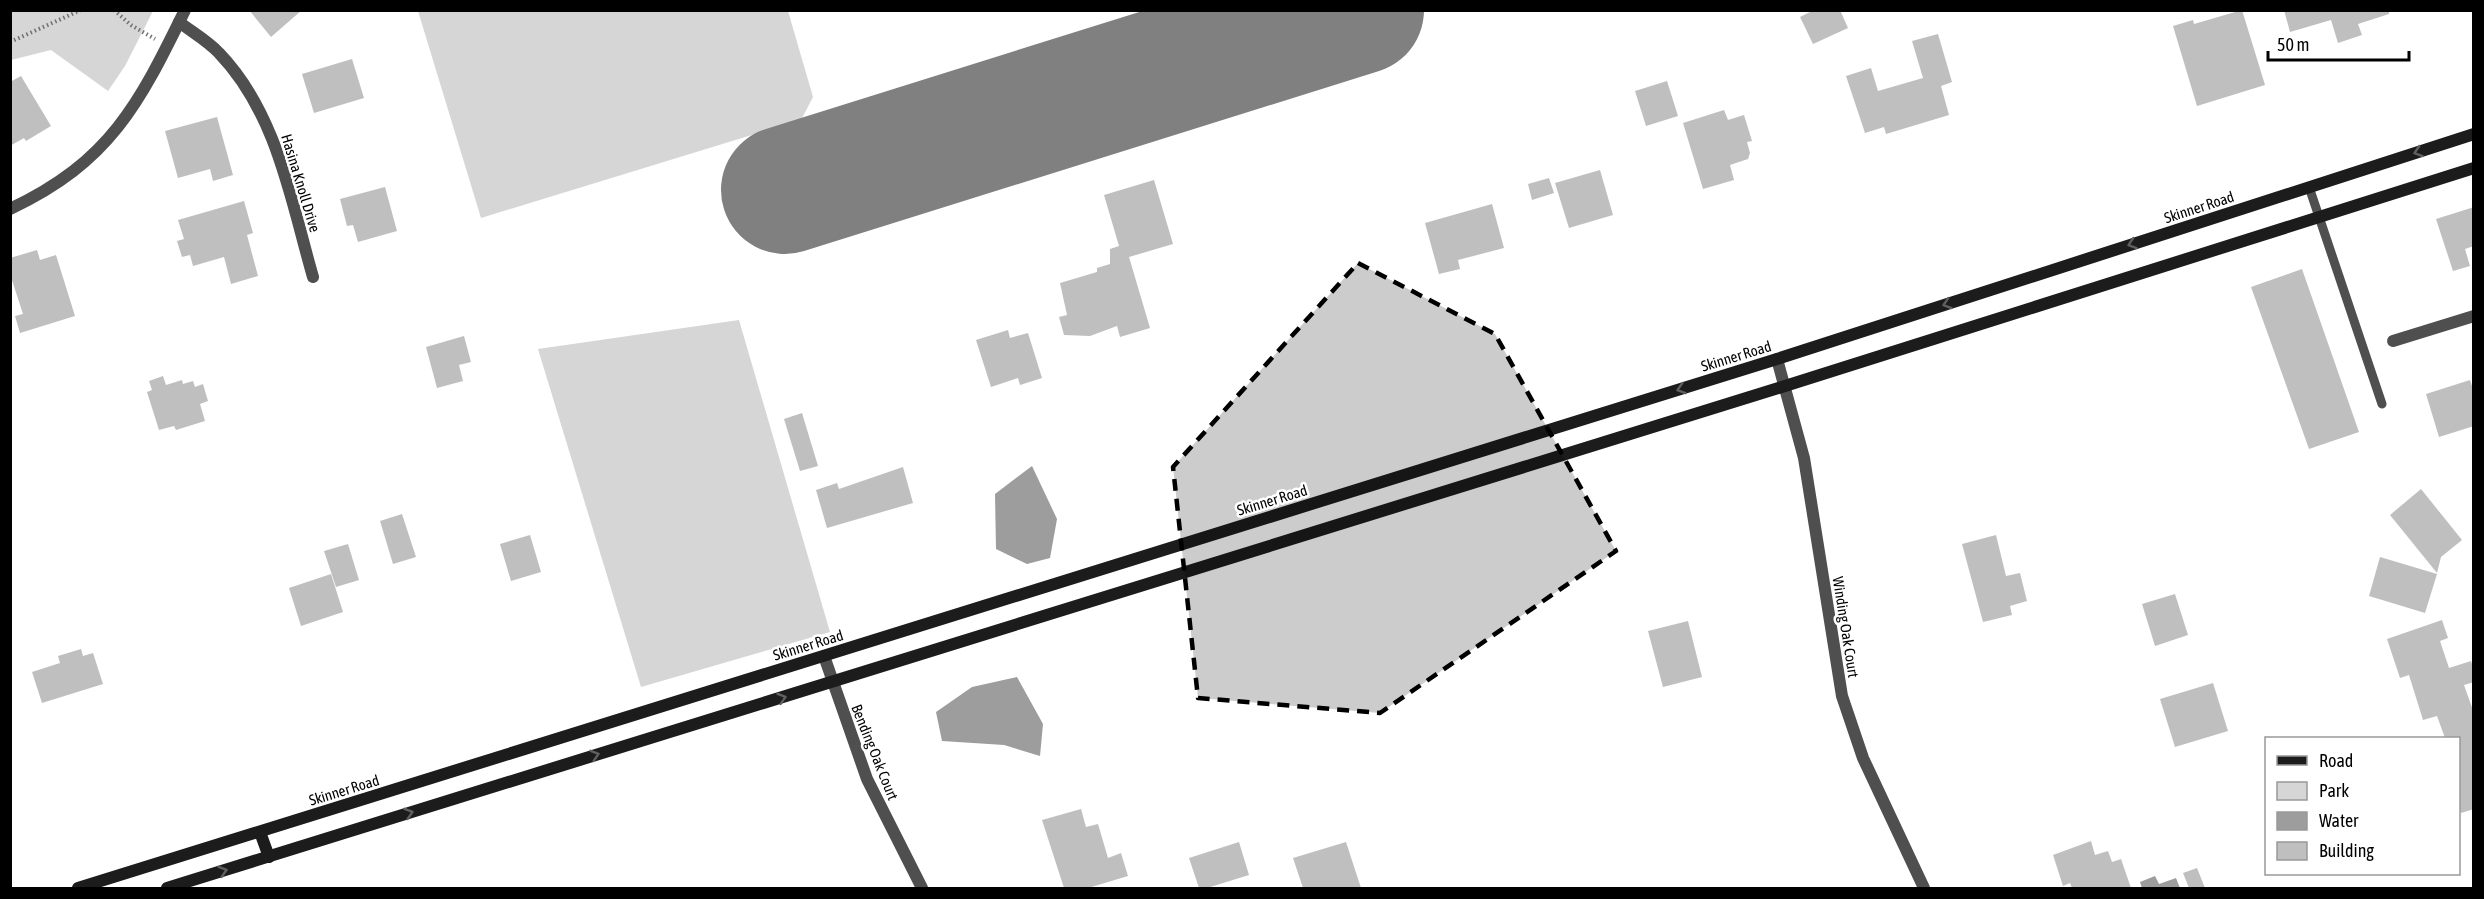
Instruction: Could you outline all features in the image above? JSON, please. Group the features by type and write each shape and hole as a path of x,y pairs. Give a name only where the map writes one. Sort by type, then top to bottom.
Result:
{"street":[{"path":"10,209 45,193 93,156 132,112 169,45 182,16"},
{"name":"Hasina Knoll Drive","path":"182,16 219,52 258,109 273,139 313,277"},
{"name":"Skinner Road","path":"78,888 1777,359 2474,134"},
{"path":"167,888 1785,386 2474,168"},
{"path":"2393,341 2474,316"},
{"name":"Winding Oak Court","path":"1777,359 1804,458 1842,696 1863,758 1924,888"},
{"name":"Bending Oak Court","path":"824,656 867,779 922,888"},
{"path":"260,832 269,857"}],"lane":[{"path":"2309,187 2382,404"}],"path":[{"path":"10,42 81,10"},
{"path":"114,10 131,25 169,45"}],"highlighted area":[{"path":"1358,263 1495,334 1616,551 1380,713 1198,698 1173,467"}],"green space":[{"path":"11,10 153,11 125,66 108,91 51,50 11,60"},
{"path":"418,11 788,11 813,97 801,120 481,218"},
{"path":"739,320 830,632 641,687 538,349"}],"water":[{"path":"1032,466 1057,519 1050,558 1027,564 996,549 995,494"},
{"path":"1017,677 1043,724 1040,756 1004,745 942,741 936,712 972,687"},
{"path":"2155,876 2159,884 2176,878 2180,888 2142,888 2140,882"}],"building":[{"path":"249,10 302,10 271,37"},
{"path":"1814,10 1840,10 1848,28 1813,44 1800,17"},
{"path":"2242,10 2265,85 2197,106 2173,26 2193,20 2194,24"},
{"path":"2284,10 2389,10 2389,14 2358,24 2362,35 2338,43 2331,20 2290,32"},
{"path":"1938,34 1952,82 1941,86 1949,115 1886,134 1884,127 1865,133 1846,76 1871,68 1878,91 1923,78 1912,41"},
{"path":"352,59 364,98 314,113 302,74"},
{"path":"21,76 51,126 26,141 24,138 10,146 10,82"},
{"path":"1667,81 1678,116 1646,126 1635,91"},
{"path":"1724,110 1728,120 1744,115 1752,141 1747,142 1750,153 1748,159 1730,165 1734,180 1703,189 1683,123"},
{"path":"217,117 233,175 213,181 210,169 178,178 165,131"},
{"path":"1600,170 1613,215 1569,228 1555,183"},
{"path":"1549,178 1554,193 1532,200 1528,184"},
{"path":"1154,180 1173,244 1129,257 1150,328 1120,337 1117,326 1090,336 1064,335 1059,317 1067,315 1060,283 1097,272 1097,268 1110,264 1110,249 1119,246 1104,195"},
{"path":"385,187 397,231 358,242 353,225 347,226 340,199"},
{"path":"244,201 253,233 247,235 258,276 231,284 224,257 193,266 190,255 182,257 177,241 184,239 178,220"},
{"path":"1492,204 1504,248 1458,260 1460,269 1439,274 1425,223"},
{"path":"2474,207 2474,246 2465,249 2470,266 2453,271 2436,219"},
{"path":"37,250 40,260 56,255 75,316 20,333 15,316 23,314 10,274 10,258"},
{"path":"2302,269 2359,432 2309,449 2251,287"},
{"path":"1008,330 1010,338 1028,333 1042,378 1020,385 1018,378 991,387 976,340"},
{"path":"464,336 471,362 459,365 463,381 437,388 426,347"},
{"path":"163,376 166,385 182,380 183,384 193,381 195,387 203,384 208,401 200,404 205,421 176,430 174,426 159,430 147,392 152,390 149,381"},
{"path":"2470,380 2474,392 2474,426 2439,437 2426,394"},
{"path":"802,413 818,466 800,471 784,419"},
{"path":"903,467 913,503 827,528 816,490 837,483 839,489"},
{"path":"2421,489 2462,540 2441,557 2437,573 2390,515"},
{"path":"402,514 416,557 393,564 380,521"},
{"path":"530,535 541,572 511,581 500,544"},
{"path":"1996,535 2006,576 2020,573 2027,601 2010,606 2012,615 1983,622 1962,544"},
{"path":"348,544 359,580 336,587 324,551"},
{"path":"2380,557 2437,574 2425,613 2369,596"},
{"path":"331,574 343,612 301,626 289,588"},
{"path":"2175,594 2188,635 2155,646 2142,604"},
{"path":"2442,620 2448,638 2440,641 2449,668 2471,661 2474,682 2464,685 2474,713 2474,809 2461,813 2460,810 2460,737 2445,737 2437,716 2423,720 2409,675 2400,678 2387,639"},
{"path":"1688,621 1702,677 1663,687 1648,631"},
{"path":"81,649 83,656 93,653 103,684 42,703 32,672 60,663 58,656"},
{"path":"2213,683 2228,731 2175,747 2160,699"},
{"path":"1081,809 1086,827 1098,824 1108,858 1121,853 1128,876 1088,888 1064,888 1042,820"},
{"path":"2091,841 2095,855 2108,851 2112,862 2121,859 2131,888 2072,888 2070,883 2063,886 2053,855"},
{"path":"1239,842 1249,875 1207,888 1199,888 1189,858"},
{"path":"1346,842 1361,888 1303,888 1293,858"},
{"path":"2197,868 2205,888 2189,888 2183,873"}],"runway":[{"path":"785,190 1360,10"}]}
